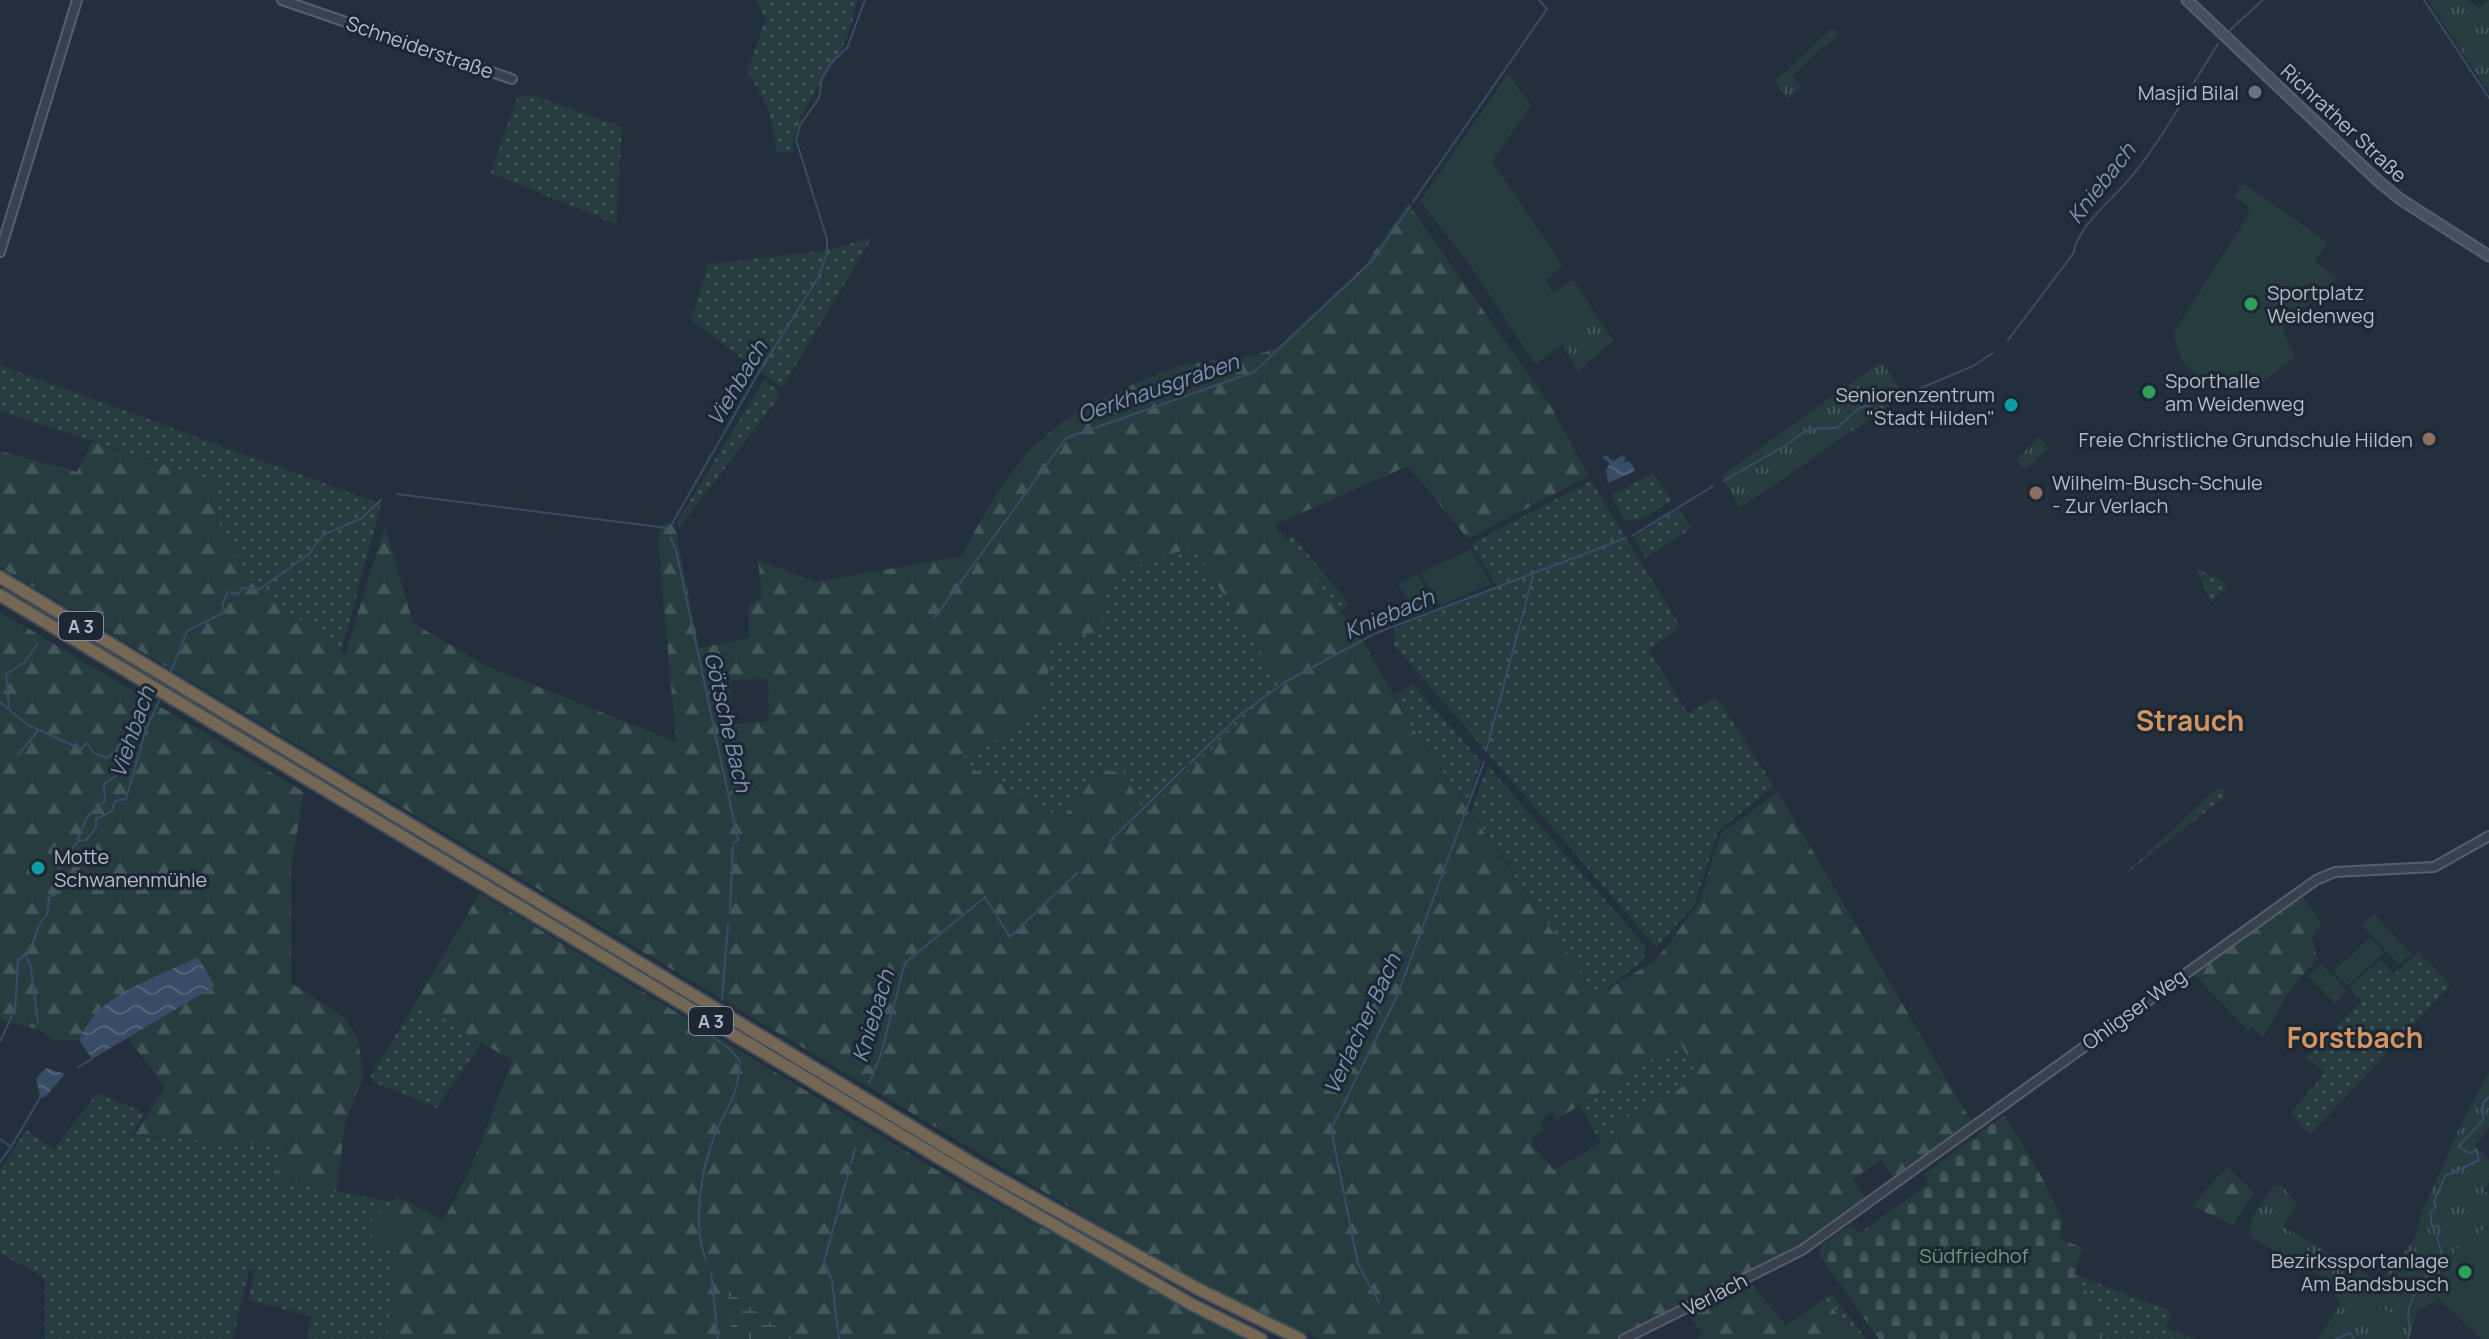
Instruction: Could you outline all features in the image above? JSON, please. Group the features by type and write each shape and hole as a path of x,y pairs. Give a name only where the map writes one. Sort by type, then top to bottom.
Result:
{"highway":[{"name":"A 3","path":"0,577 980,1168 1198,1289 1300,1339"},
{"name":"A 3","path":"0,595 973,1178 1191,1304 1261,1339"}],"main road":[{"name":"Richrather Straße","path":"2187,0 2377,180 2410,206 2489,256"}],"street":[{"path":"0,252 77,0"},
{"name":"Schneiderstraße","path":"282,0 512,79"},
{"name":"Ohligser Weg","path":"1805,1248 2316,880 2335,872 2434,867 2489,836"},
{"name":"Verlach","path":"1624,1339 1805,1248"}],"green space":[{"path":"755,0 857,0 847,37 799,123 793,152 776,152 768,110 747,73 766,18"},
{"path":"2428,0 2467,0 2480,8 2489,0 2489,93"},
{"path":"1832,28 1838,34 1792,76 1801,86 1787,99 1775,81"},
{"path":"1508,74 1531,105 1492,162 1563,266 1546,280 1553,293 1573,279 1599,319 1535,364 1467,261 1420,201"},
{"path":"533,95 622,127 616,224 491,173 517,98"},
{"name":"Sportplatz Weidenweg","path":"2243,183 2327,242 2315,262 2337,278 2282,329 2295,356 2253,391 2212,382 2190,369 2177,348 2174,332 2247,217 2250,207 2234,197"},
{"path":"1408,204 1550,405 1589,476 1468,539 1408,466 1274,525 1359,635 1413,729 1597,996 1653,962 1701,899 1720,834 1778,792 1971,1121 1894,1179 1881,1160 1853,1179 1865,1198 1799,1247 1745,1276 1786,1326 1825,1298 1856,1339 1696,1339 1703,1334 1687,1312 1634,1339 1321,1339 1276,1321 1156,1259 0,567 0,451 77,472 92,442 220,482 216,518 250,581 345,655 385,526 413,623 486,666 676,742 658,539 663,522 675,527 699,648 749,638 749,605 762,596 758,560 816,582 962,556 996,495 1033,448 1054,428 1108,395 1171,369 1258,354 1279,346 1364,266","holes":["1193,547 1280,682 1145,814 1123,771 1098,772 1064,819 956,760 1013,732 1048,691 1050,640 1100,632 1105,587 1138,565","768,679 769,721 730,724 731,680","1680,1042 1698,1078 1620,1121 1613,1136 1599,1139 1601,1143 1554,1170 1533,1146 1532,1137 1544,1131 1540,1121 1551,1112 1556,1120"]},
{"path":"872,238 782,388 691,320 708,264 823,251"},
{"path":"1599,319 1613,340 1578,372 1562,344"},
{"path":"1878,364 1884,365 1901,390 1899,399 1740,508 1721,476"},
{"path":"0,365 381,504 341,652 250,581 216,517 220,482 0,411"},
{"path":"764,380 777,390 778,398 679,528 677,522"},
{"path":"2039,437 2048,448 2025,470 2016,460"},
{"path":"1653,473 1672,500 1642,519 1625,521 1611,496"},
{"path":"1591,481 1680,626 1649,650 1688,714 1716,697 1774,786 1718,831 1694,905 1656,947 1394,645 1395,629 1497,586 1471,544"},
{"path":"1678,509 1692,528 1646,558 1634,538"},
{"path":"1292,535 1349,604 1340,611 1285,540"},
{"path":"1193,547 1280,682 1145,815 1098,772 1064,819 955,760 1013,732 1048,691 1050,640 1099,632 1105,587 1138,565"},
{"path":"1471,549 1491,584 1441,605 1420,573"},
{"path":"2196,568 2225,583 2225,589 2211,602"},
{"path":"1417,574 1437,605 1418,615 1398,584"},
{"path":"0,612 304,792 291,868 291,983 344,1017 358,1038 363,1078 346,1119 336,1192 277,1181 283,1147 135,1135 165,1087 128,1038 215,986 198,957 86,1022 79,1040 53,1040 41,1030 0,1020"},
{"path":"1412,684 1481,761 1466,804 1413,729 1395,695"},
{"path":"1488,766 1646,947 1643,960 1597,997 1471,811"},
{"path":"2218,787 2225,791 2223,798 2121,878"},
{"path":"480,893 950,1178 1249,1339 388,1339 395,1195 443,1221 471,1168 512,1061 416,1002"},
{"path":"2303,897 2321,923 2312,937 2317,959 2289,991 2263,1038 2252,1027 2248,1031 2194,974"},
{"path":"2374,914 2411,954 2399,965 2362,925"},
{"path":"2370,938 2384,953 2347,986 2333,971"},
{"path":"2419,952 2450,985 2310,1135 2291,1113 2325,1073 2306,1057 2362,1001 2349,987 2381,960 2394,974"},
{"path":"2322,964 2347,991 2334,1003 2308,976"},
{"path":"416,1002 483,1040 437,1108 374,1082 371,1076"},
{"path":"1680,1041 1698,1078 1620,1121 1613,1136 1599,1139 1580,1106"},
{"path":"2489,1072 2489,1127 2475,1147 2489,1160 2489,1182 2484,1190 2489,1194 2489,1226 2457,1249 2433,1287 2437,1301 2417,1311 2409,1339 2318,1339 2340,1305 2329,1281 2249,1236 2253,1216 2273,1186 2280,1185 2297,1202 2283,1227 2380,1282 2414,1240 2422,1212 2465,1116"},
{"path":"97,1093 145,1113 132,1135 284,1147 277,1181 395,1202 388,1339 308,1339 311,1316 248,1300 255,1270 249,1269 233,1339 45,1339 45,1278 0,1253 0,1171 26,1130 54,1149"},
{"name":"Südfriedhof","path":"2004,1115 2039,1172 2063,1220 2059,1240 2083,1247 2074,1274 2104,1318 2102,1339 1879,1339 1820,1256 1822,1244 1850,1225 1860,1233 1930,1183 1924,1174"},
{"path":"2227,1167 2254,1192 2233,1225 2192,1206"},
{"path":"372,1211 394,1212 392,1248 372,1247"},
{"name":"Bezirkssportanlage Am Bandsbusch","path":"2489,1226 2489,1339 2482,1339 2432,1293 2457,1249"},
{"path":"2074,1274 2171,1311 2166,1328 2197,1339 2102,1339 2104,1318"},
{"path":"728,1290 793,1339 732,1339"},
{"path":"1832,1294 1866,1339 1856,1339 1825,1298"},
{"path":"2376,1307 2397,1314 2390,1339 2367,1337"}],"water":[{"path":"1606,455 1613,461 1623,455 1626,459 1623,463 1630,461 1635,471 1608,483 1606,470 1610,463 1602,458"},
{"path":"198,957 215,986 92,1059 79,1040 87,1024 99,1011 130,989"},
{"path":"46,1068 65,1074 45,1097 40,1097 36,1079"}],"waterway":[{"name":"Viehbach","path":"397,494 667,528 672,524 756,377 818,278 827,253 827,239 796,140 800,125 819,98 822,78 832,62 847,48 865,0"},
{"name":"Oerkhausgraben","path":"1413,202 1547,9 1539,0"},
{"name":"Kniebach","path":"2230,30 2263,0"},
{"path":"2424,0 2489,98"},
{"name":"Kniebach","path":"2008,340 2073,254 2087,225 2137,170 2218,44"},
{"name":"Oerkhausgraben","path":"935,617 1066,438 1254,372 1372,261 1410,206"},
{"name":"Kniebach","path":"1914,391 1973,366 1993,353"},
{"name":"Kniebach","path":"1724,481 1801,433 1818,428 1837,428 1859,408 1895,398"},
{"name":"Kniebach","path":"1632,536 1713,486"},
{"name":"Viehbach","path":"170,674 187,631 225,612 222,605 228,592 238,594 243,588 260,589 309,554 323,535 362,518 381,500"},
{"name":"Götsche Bach","path":"670,537 676,550 738,840 733,844 730,913"},
{"name":"Kniebach","path":"1190,763 1240,715 1285,682 1374,634 1626,538"},
{"name":"Verlacher Bach","path":"1486,751 1533,576"},
{"path":"9,707 6,674 25,662 37,644"},
{"name":"Viehbach","path":"0,1041 15,1010 18,960 30,948 39,925 47,915 49,897 60,892 58,870 78,841 86,840 96,828 96,819 112,811 115,801 126,799 146,729 162,695"},
{"path":"0,702 28,725 81,749 87,743 94,753 107,758 130,741 131,727 136,723 146,729"},
{"path":"18,755 38,731"},
{"path":"78,839 87,817 105,801 104,784 116,776 117,754"},
{"name":"Verlacher Bach","path":"1379,1302 1358,1264 1331,1129 1397,996 1484,762"},
{"name":"Kniebach","path":"1110,841 1185,767"},
{"name":"Kniebach","path":"869,1083 880,1057 905,963 985,897 1010,937 1078,872"},
{"name":"Götsche Bach","path":"722,1000 728,924"},
{"path":"26,955 31,968 38,1023"},
{"name":"Götsche Bach","path":"704,1031 731,1050 740,1061 734,1093 714,1137 702,1181 699,1214 706,1260"},
{"path":"78,1067 92,1059"},
{"path":"11,1147 41,1096"},
{"path":"2408,1339 2408,1312 2412,1300 2442,1254 2437,1238 2439,1226 2432,1226 2430,1213 2436,1207 2434,1201 2445,1176 2479,1160 2476,1151 2469,1153 2458,1147 2483,1120 2483,1103 2489,1097"},
{"name":"Viehbach","path":"0,1139 11,1147 0,1162"},
{"name":"Kniebach","path":"851,1164 855,1148"},
{"name":"Kniebach","path":"839,1339 832,1281 824,1262 850,1167"},
{"name":"Götsche Bach","path":"711,1272 718,1339"},
{"path":"2336,1339 2350,1333 2354,1339"}],"place":[{"name":"Masjid Bilal","path":"2255,92"},
{"name":"Sportplatz Weidenweg","path":"2251,304"},
{"name":"Sporthalle am Weidenweg","path":"2149,392"},
{"name":"Seniorenzentrum \"Stadt Hilden\"","path":"2011,405"},
{"name":"Freie Christliche Grundschule Hilden","path":"2429,439"},
{"name":"Wilhelm-Busch-Schule - Zur Verlach","path":"2036,493"},
{"name":"Motte Schwanenmühle","path":"38,868"},
{"name":"Bezirkssportanlage Am Bandsbusch","path":"2465,1272"}],"district":[{"name":"Strauch","path":"2190,720"},
{"name":"Forstbach","path":"2355,1037"}]}
